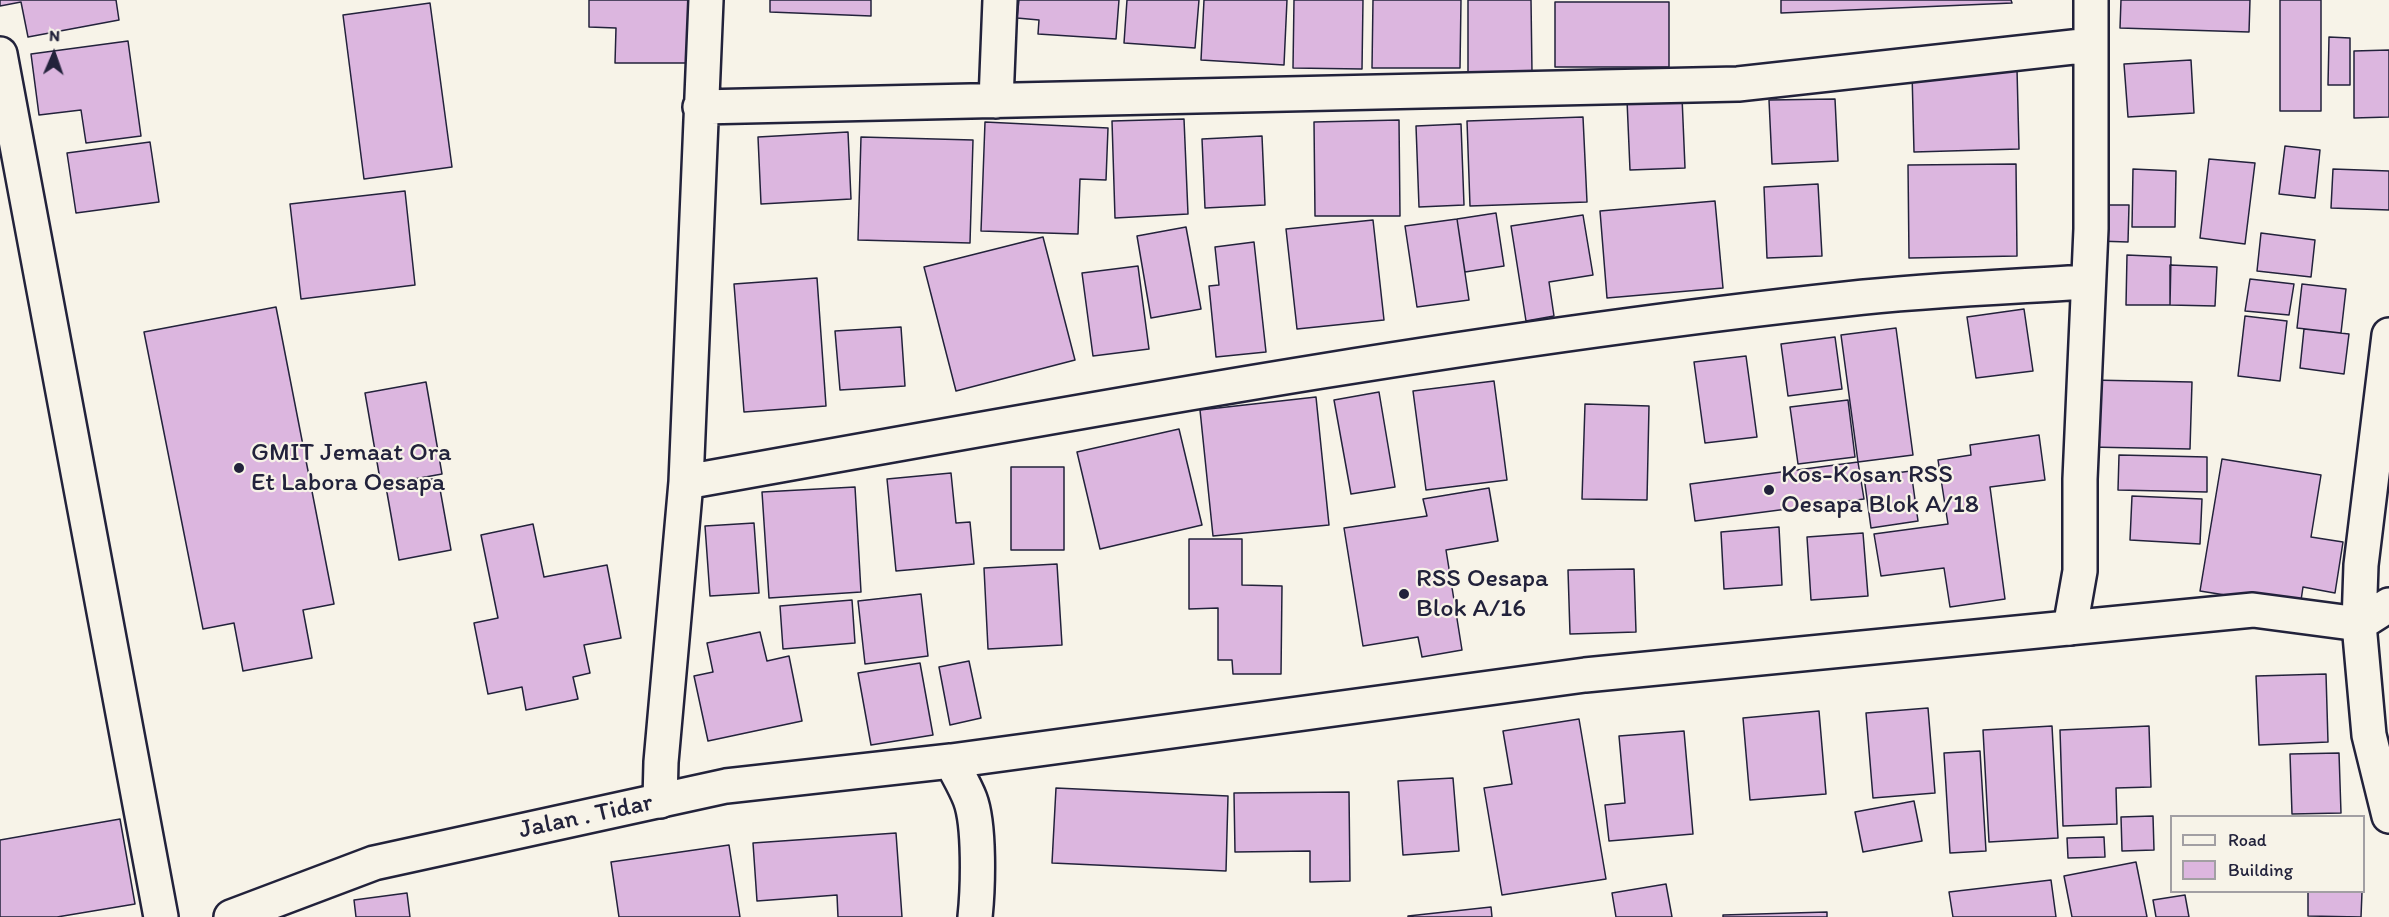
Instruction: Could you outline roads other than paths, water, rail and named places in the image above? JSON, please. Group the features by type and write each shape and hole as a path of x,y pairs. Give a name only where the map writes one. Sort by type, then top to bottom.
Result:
{"street":[{"path":"660,801 661,762 686,482 706,0"},
{"path":"996,100 1000,0"},
{"path":"2070,628 2080,572 2080,479 2091,229 2091,0"},
{"path":"700,107 1738,84 2091,45"},
{"path":"0,54 161,917"},
{"path":"686,482 1108,407 1480,345 1849,298 2087,282"},
{"path":"2389,335 2361,565 2359,624 2369,735 2389,816"},
{"path":"2359,624 2389,605"},
{"name":"Jalan . Tidar","path":"231,917 374,863 726,786 951,761 1585,675 2253,610 2359,624"},
{"path":"951,761 971,800 974,814 978,888 975,917"}],"place":[{"name":"GMIT Jemaat Ora Et Labora Oesapa","path":"239,468"},
{"name":"Kos-Kosan RSS Oesapa Blok A/18","path":"1769,490"},
{"name":"RSS Oesapa Blok A/16","path":"1404,594"}]}
